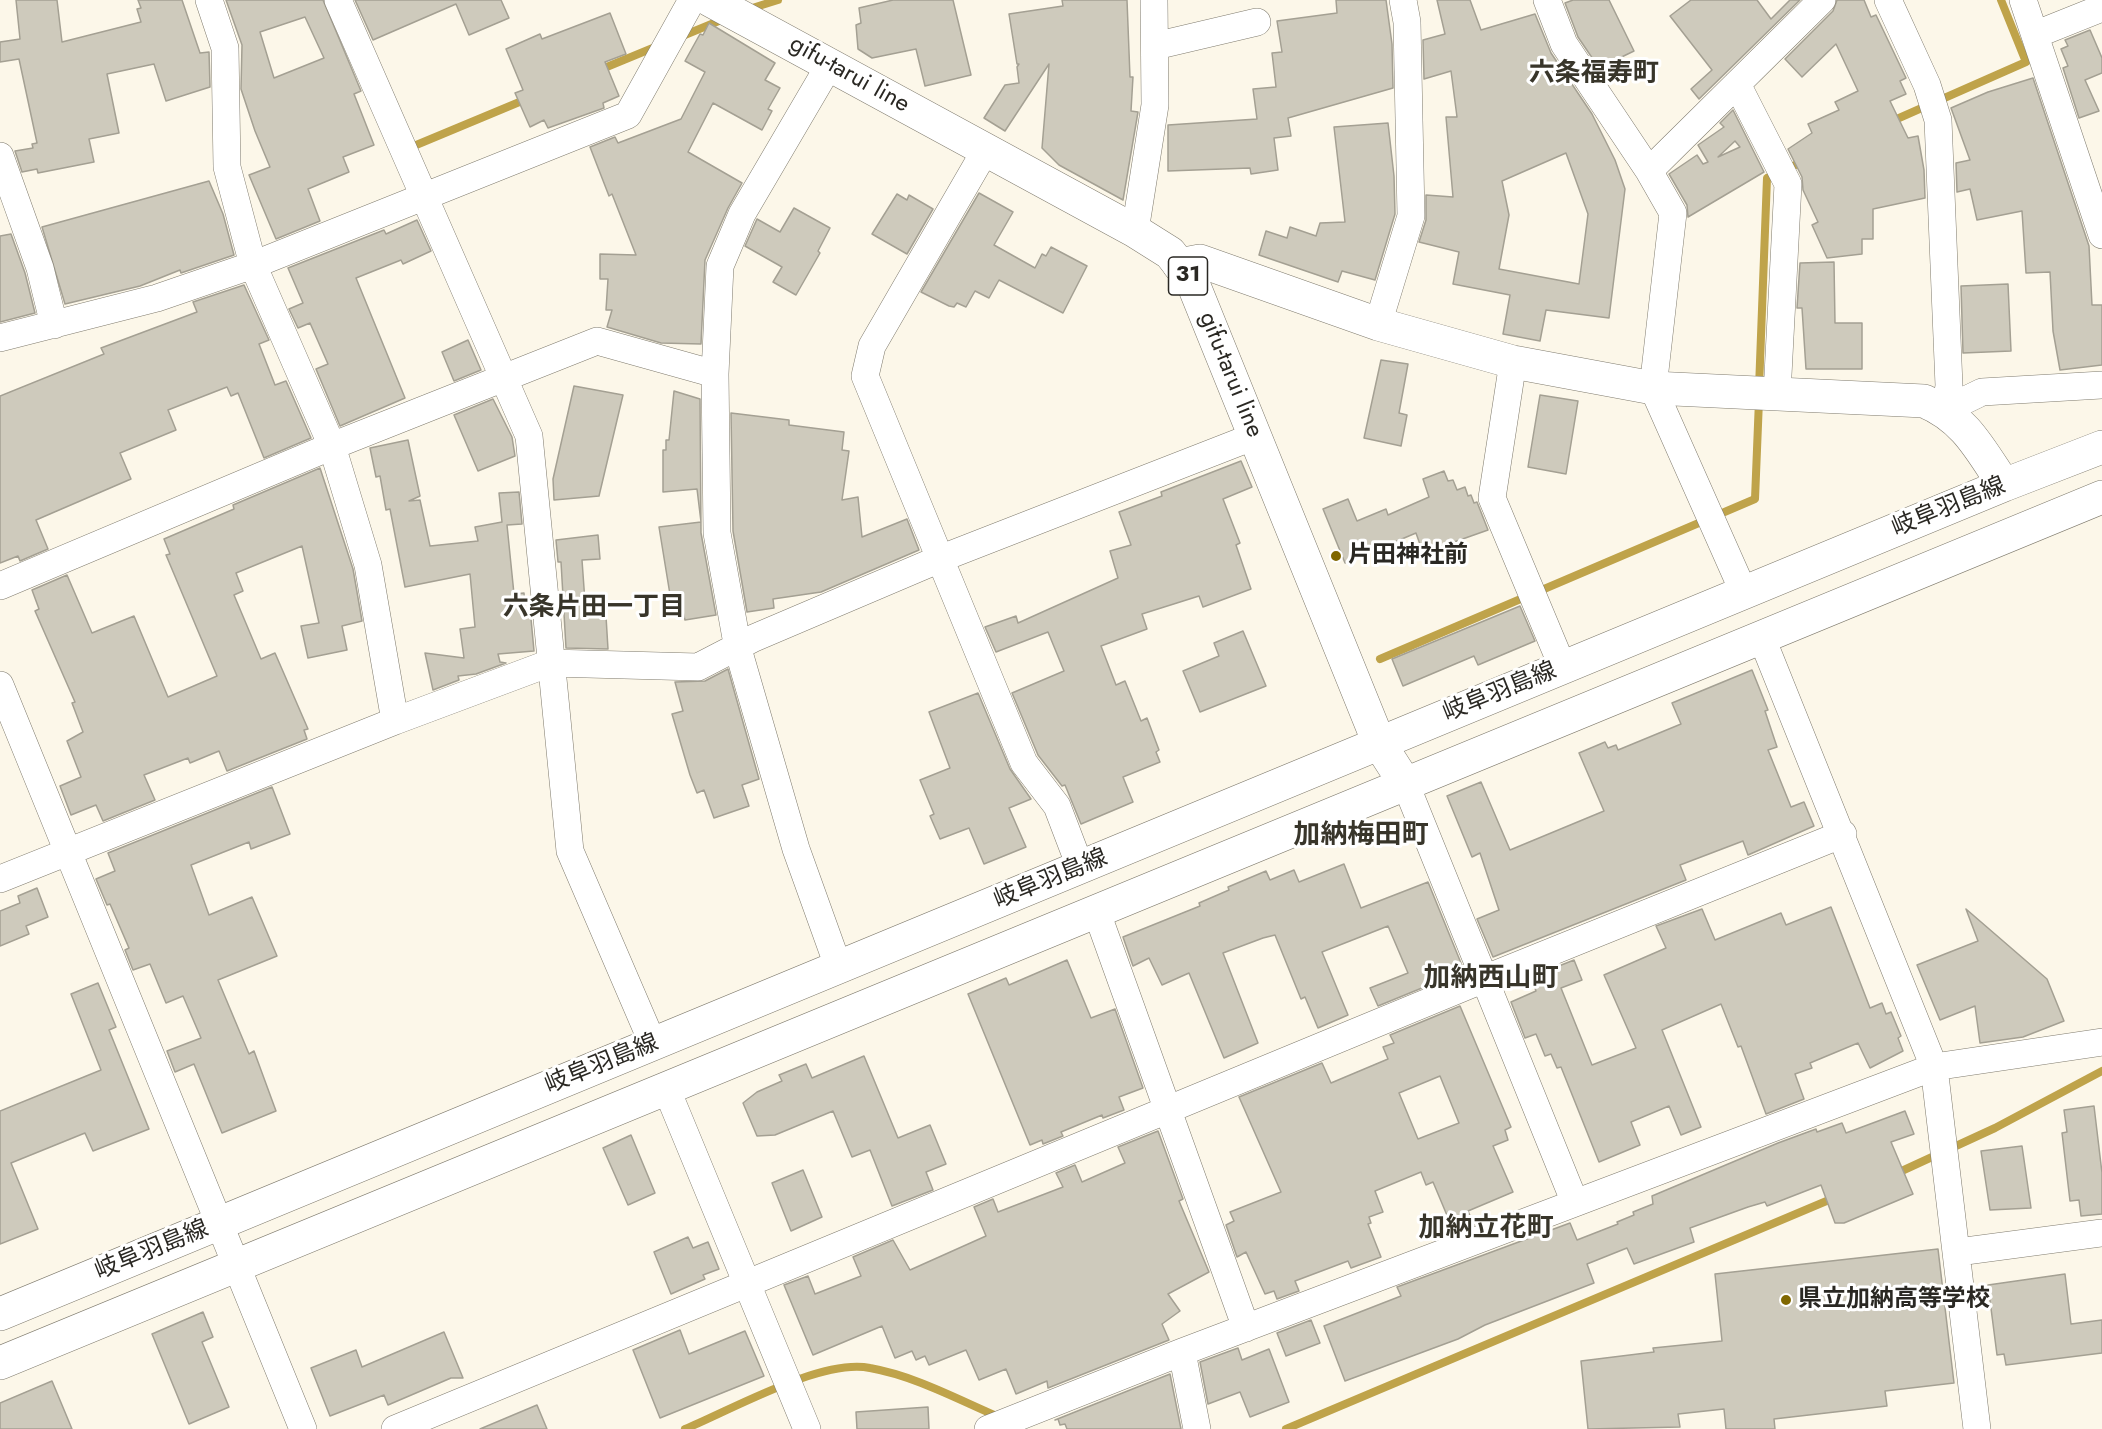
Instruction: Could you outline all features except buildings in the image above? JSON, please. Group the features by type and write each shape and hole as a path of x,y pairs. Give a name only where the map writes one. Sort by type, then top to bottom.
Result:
{"main road":[{"name":"gifu-tarui line","path":"710,0 1135,231 1170,253 1192,281 1379,743 1406,785"},
{"path":"1179,265 1200,261 1378,324 1513,362 1653,388 1924,401 1945,410 1970,434 2004,485"},
{"name":"岐阜羽島線","path":"0,1314 838,966 1081,869 1379,743 2004,485 2102,447"},
{"name":"岐阜羽島線","path":"0,1363 2102,497"}],"street":[{"path":"209,0 225,48 227,167 253,265 332,446 368,565 395,721"},
{"path":"338,0 529,436 570,851 653,1044"},
{"path":"0,338 157,298 253,265 628,115 692,0"},
{"path":"1135,231 1155,105 1154,0"},
{"path":"1378,324 1411,216 1407,22 1403,0"},
{"path":"1547,0 1564,44 1649,171 1673,213 1653,388 1744,593"},
{"path":"1649,171 1822,0"},
{"path":"1888,0 1927,85 1938,120 1949,386 1945,410"},
{"path":"2023,0 2037,34 2102,235"},
{"path":"2037,34 2102,8"},
{"path":"1155,46 1257,22"},
{"path":"831,64 742,214 720,266 715,374 717,533 738,649 796,849 838,966"},
{"path":"1737,84 1788,184 1777,394"},
{"path":"985,151 872,346 866,376 1024,763 1057,806 1081,869"},
{"path":"0,156 40,268 54,325"},
{"path":"0,586 332,446 597,341 715,374"},
{"path":"1513,362 1492,498 1563,668"},
{"path":"1945,410 1982,392 2102,385"},
{"path":"0,879 395,721 550,663 698,667 738,649 754,638 942,558 1254,436"},
{"path":"1761,636 1843,834 1935,1067 1977,1429"},
{"path":"0,685 303,1429"},
{"path":"1406,785 1575,1203"},
{"path":"395,1429 746,1286 1484,979 1843,834"},
{"path":"1096,910 1246,1328"},
{"path":"988,1429 1182,1352 1935,1067 2102,1042"},
{"path":"667,1089 746,1286 807,1429"},
{"path":"1958,1252 2102,1233"},
{"path":"1182,1352 1197,1429"}],"waterway":[{"path":"746,10 778,0"},
{"path":"1890,122 2026,62 2001,0"},
{"path":"680,37 726,18"},
{"path":"597,71 660,45"},
{"path":"409,148 529,98"},
{"path":"1759,388 1767,178 1804,161"},
{"path":"1380,659 1755,499 1759,400"},
{"path":"1893,1175 1995,1128 2102,1071"},
{"path":"1286,1429 1836,1197"},
{"path":"685,1429 802,1378 850,1367 870,1368 903,1376 999,1417"}],"place":[{"name":"片田神社前","path":"1336,556"},
{"name":"県立加納高等学校","path":"1786,1300"}],"district":[{"name":"六条福寿町","path":"1594,75"},
{"name":"六条片田一丁目","path":"594,609"},
{"name":"加納梅田町","path":"1361,836"},
{"name":"加納西山町","path":"1491,979"},
{"name":"加納立花町","path":"1486,1229"}]}
